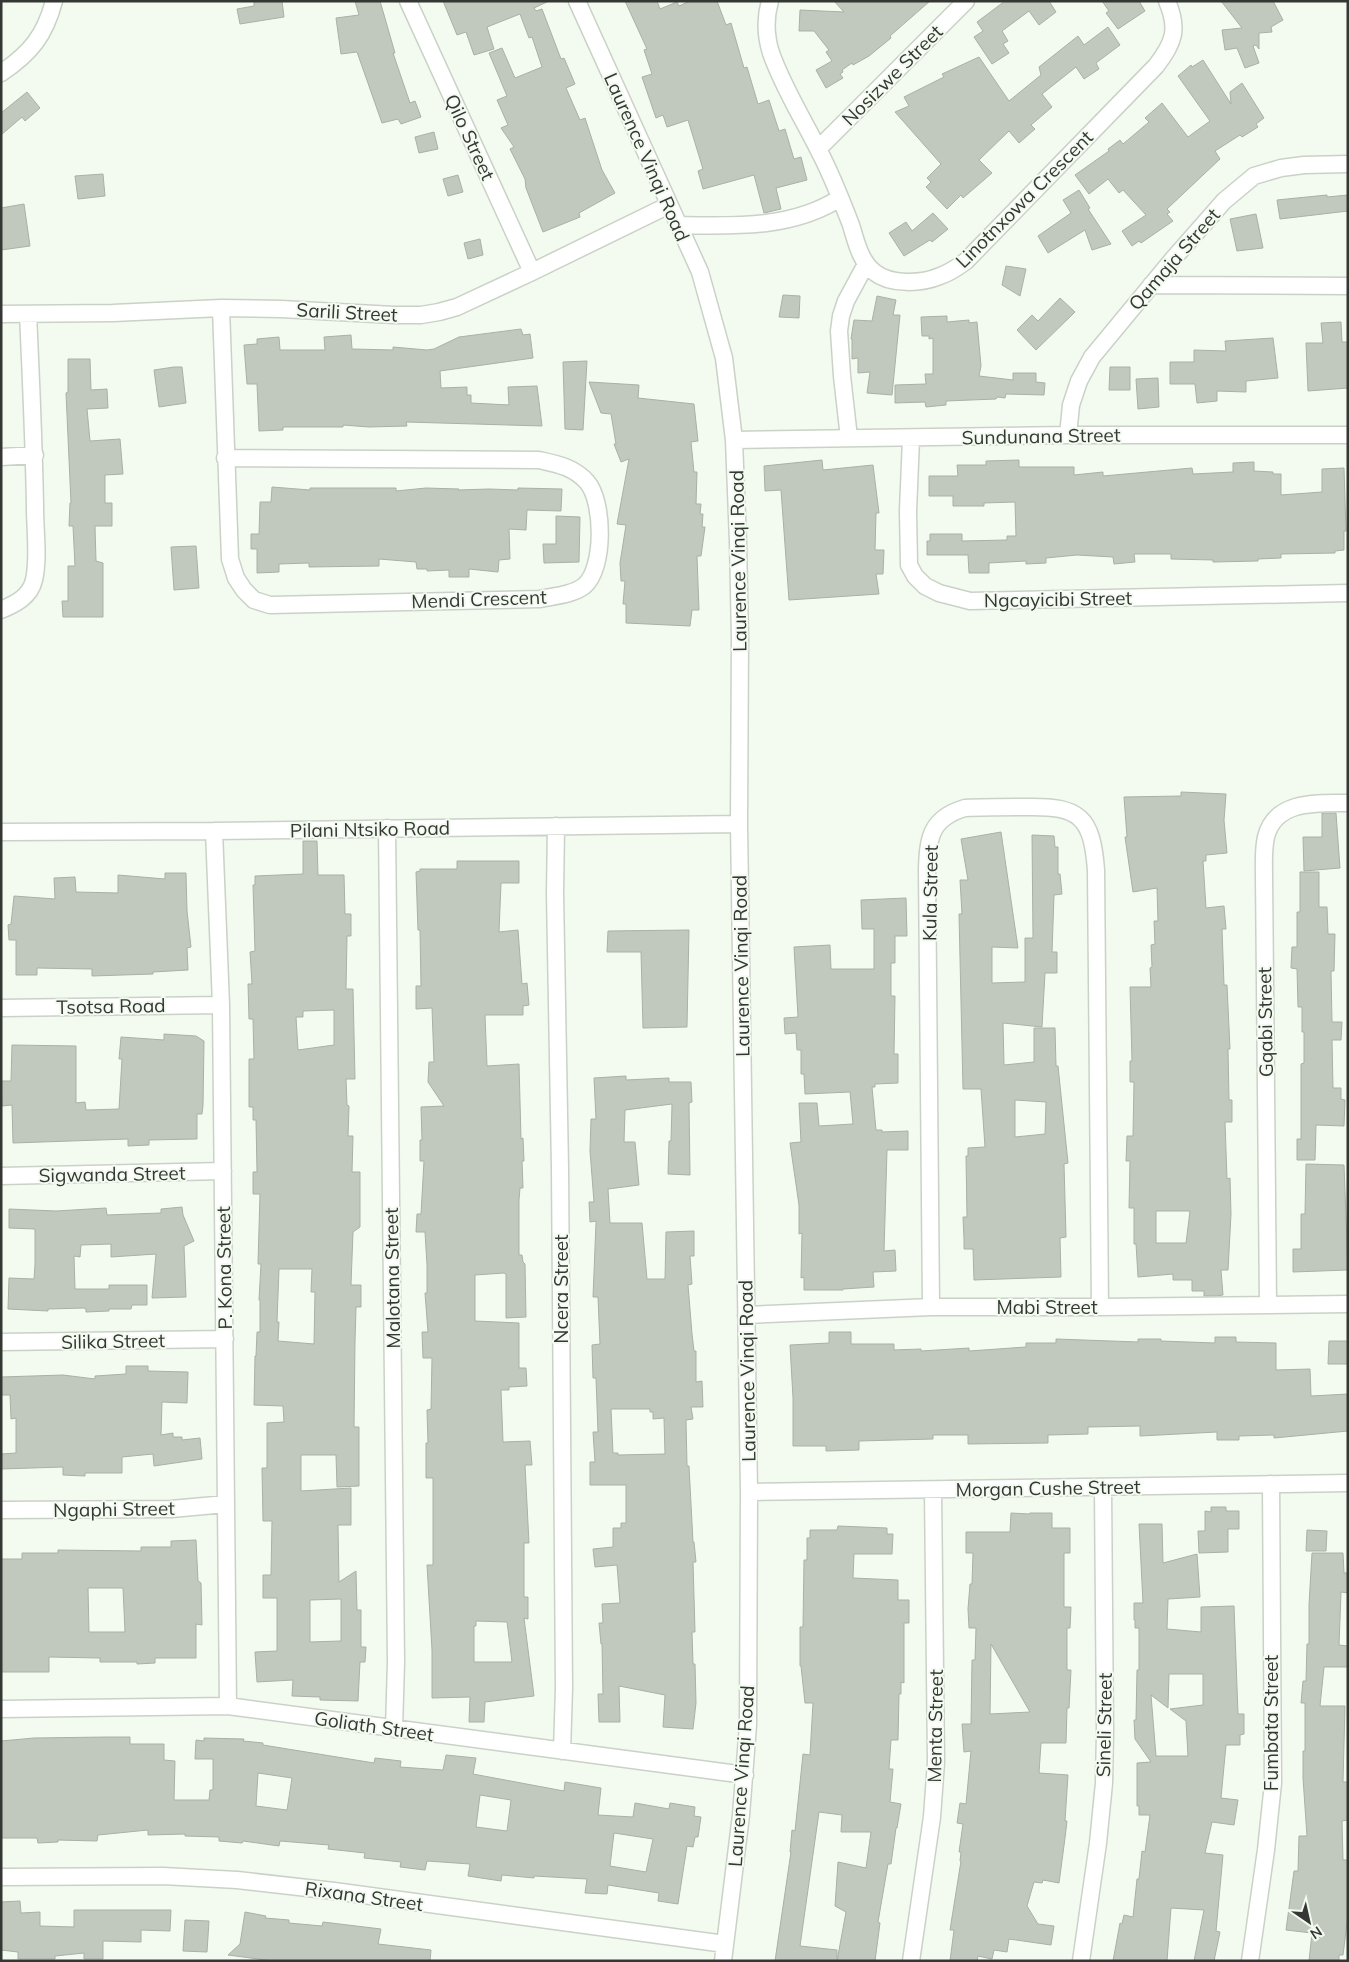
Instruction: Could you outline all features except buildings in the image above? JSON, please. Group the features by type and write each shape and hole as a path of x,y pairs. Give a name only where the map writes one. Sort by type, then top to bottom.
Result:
{"street":[{"path":"1,73 15,64 34,46 48,22 54,1"},
{"name":"Qilo Street","path":"408,1 532,272"},
{"name":"Laurence Vinqi Road","path":"577,1 700,272 724,358 734,440 740,639 739,824 749,1492 748,1724 745,1775 722,1961"},
{"path":"770,1 768,9 768,39 772,54 840,198 866,264 846,301 839,331 849,438"},
{"name":"Nosizwe Street","path":"818,149 966,1"},
{"name":"Linotnxowa Crescent","path":"866,264 884,278 897,281 938,277 966,261 1156,66 1172,41 1174,31 1173,18 1167,1"},
{"name":"Qamaja Street","path":"1068,435 1070,405 1079,381 1092,357 1224,201 1254,176 1281,168 1304,165 1348,164"},
{"path":"678,225 740,226 768,223 815,212 840,198"},
{"name":"Sarili Street","path":"1,314 281,308 421,315 457,307 669,206"},
{"path":"1151,285 1348,286"},
{"name":"Mendi Crescent","path":"221,308 225,458 230,559 236,578 254,600 270,605 540,599 570,593 583,586 593,575 597,561 599,516 595,497 588,482 574,471 562,465 539,460 225,458"},
{"path":"1,610 14,604 26,595 34,581 36,560 28,314"},
{"name":"Sundunana Street","path":"734,440 911,439 1068,435 1348,435"},
{"name":"Ngcayicibi Street","path":"911,439 907,546 909,565 915,576 925,586 939,593 970,601 1348,594"},
{"path":"1,457 34,455"},
{"name":"Gqabi Street","path":"1268,1304 1264,876 1266,837 1271,824 1280,814 1290,808 1309,804 1348,803"},
{"name":"Kula Street","path":"931,1308 927,870 930,838 936,825 953,812 965,808 1035,807 1063,808 1073,813 1087,829 1094,847 1097,900 1100,1307"},
{"name":"Pilani Ntsiko Road","path":"1,832 739,824"},
{"name":"Ncera Street","path":"556,826 555,893 560,1168 564,1688 562,1751"},
{"name":"Malotana Street","path":"387,828 396,1662 394,1728"},
{"name":"P. Kona Street","path":"214,831 221,1005 228,1706"},
{"name":"Tsotsa Road","path":"1,1008 221,1005"},
{"name":"Sigwanda Street","path":"1,1176 223,1171"},
{"name":"Mabi Street","path":"746,1315 931,1308 1348,1304"},
{"name":"Silika Street","path":"1,1342 225,1339"},
{"name":"Morgan Cushe Street","path":"749,1492 1348,1483"},
{"name":"Fumbata Street","path":"1250,1961 1273,1783 1271,1484"},
{"name":"Sineli Street","path":"1081,1961 1098,1843 1104,1783 1103,1488"},
{"name":"Menta Street","path":"911,1961 932,1817 936,1762 933,1490"},
{"name":"Ngaphi Street","path":"1,1510 171,1509 226,1504"},
{"name":"Goliath Street","path":"1,1709 228,1706 745,1775"},
{"name":"Rixana Street","path":"1,1877 163,1876 237,1880 334,1891 725,1944"}]}
